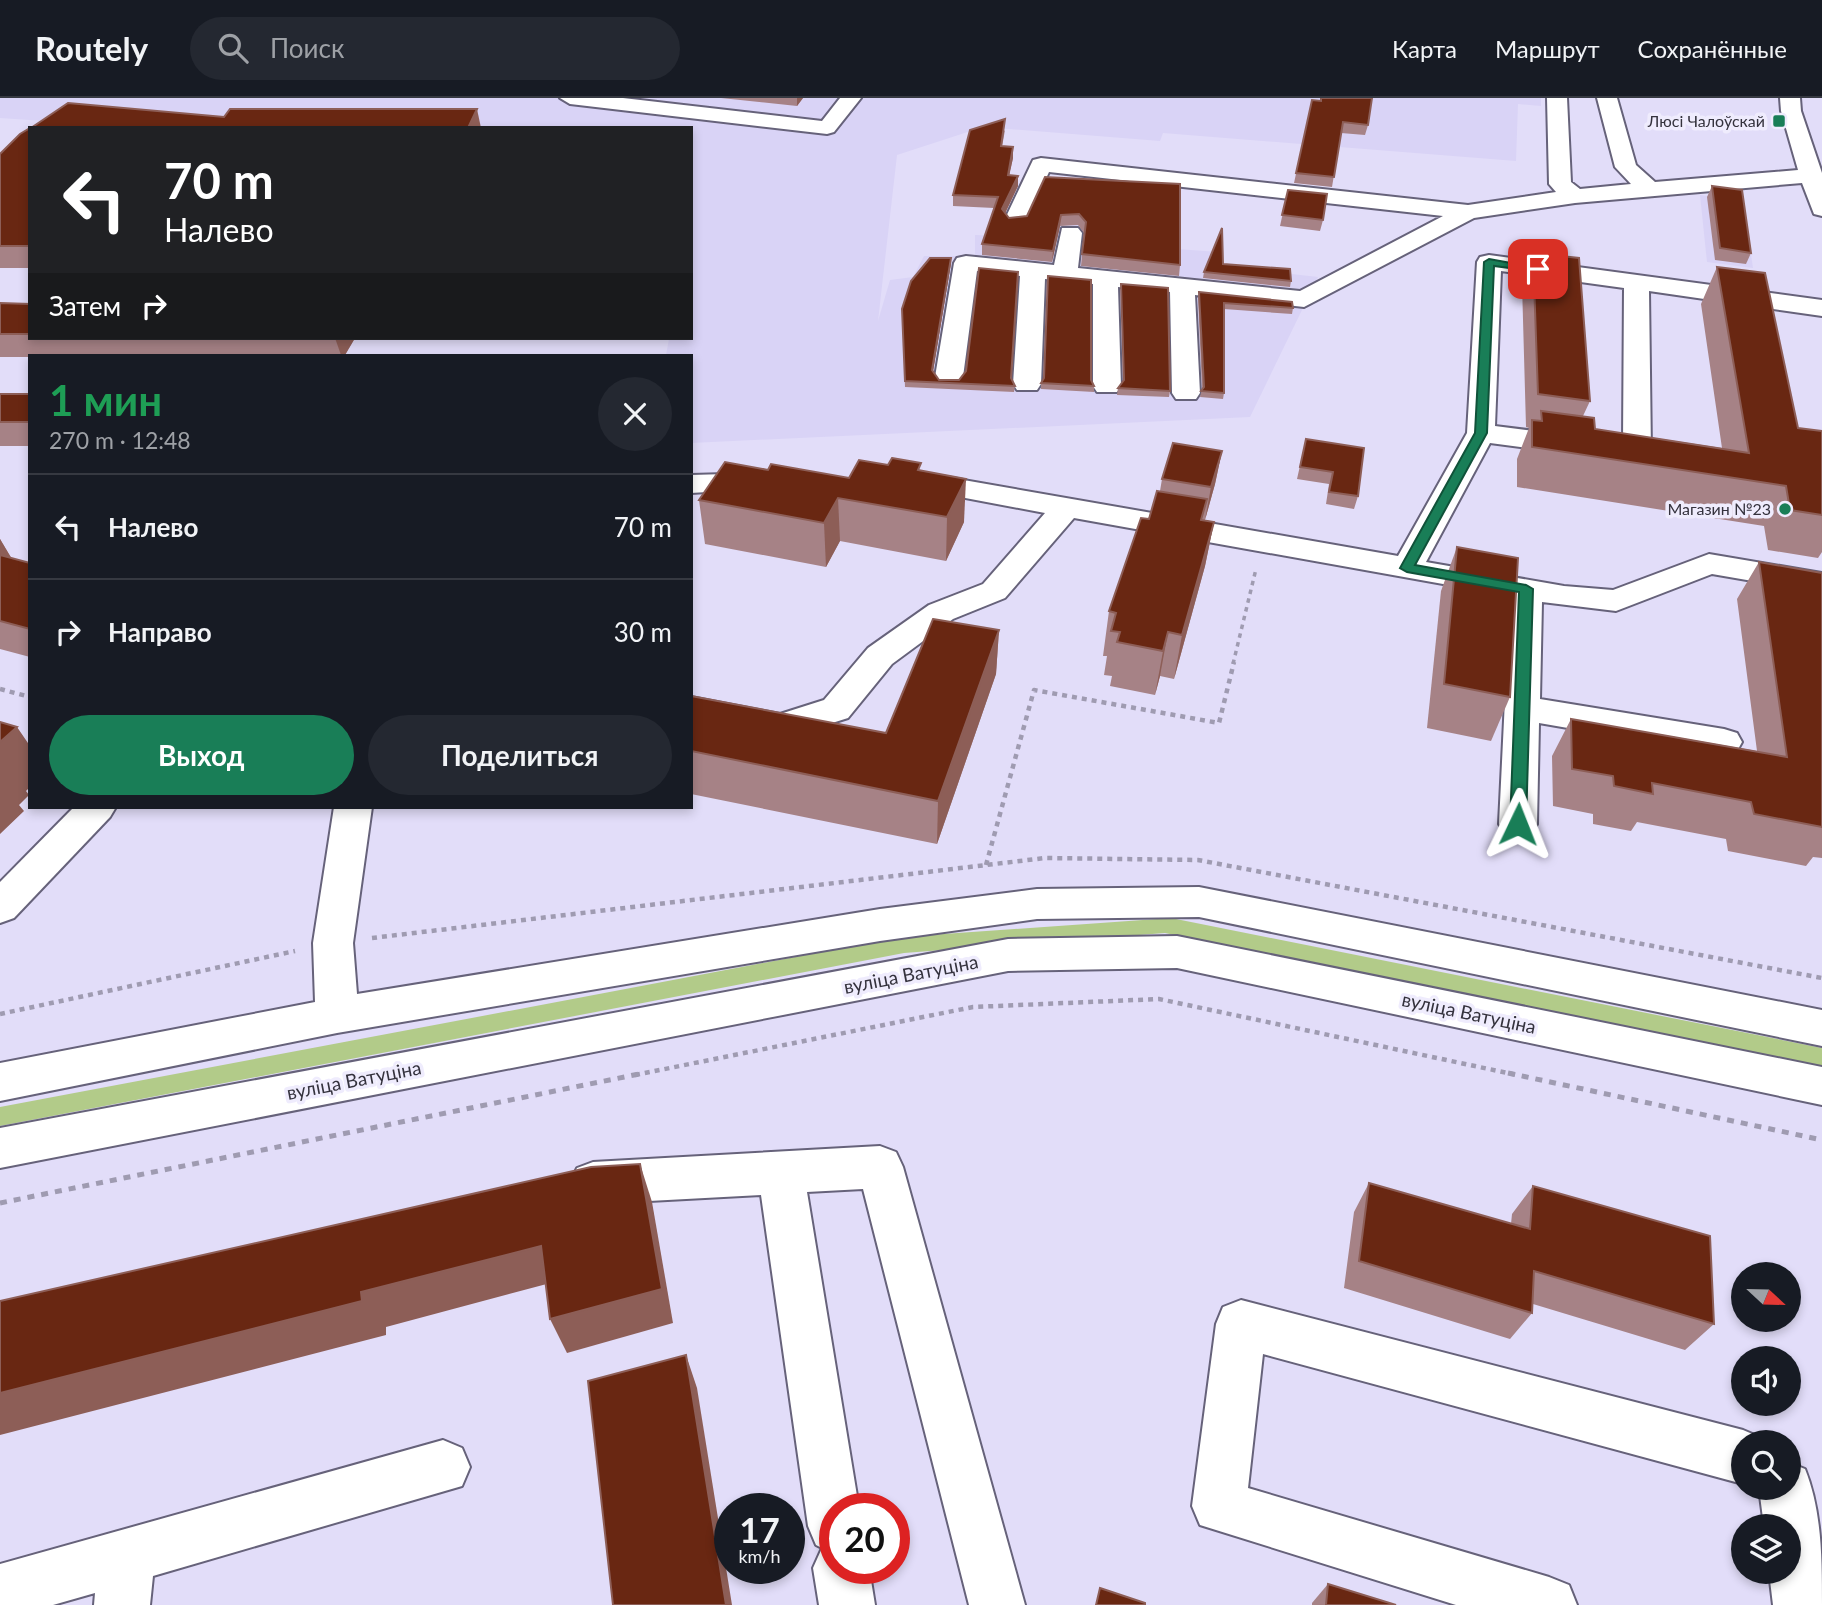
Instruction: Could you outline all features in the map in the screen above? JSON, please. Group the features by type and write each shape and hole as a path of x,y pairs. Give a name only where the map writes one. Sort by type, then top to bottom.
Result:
{"street":[{"path":"570,98 827,128 851,98"},
{"path":"1557,98 1560,184 1575,196"},
{"path":"1606,98 1626,167 1648,188"},
{"path":"1790,98 1791,111 1822,209"},
{"path":"1016,221 1041,165 1468,212 1648,188 1812,175"},
{"path":"949,377 966,263 1304,299 1468,212"},
{"path":"1065,273 1070,233"},
{"path":"1407,568 1481,433 1489,262 1822,308"},
{"path":"1027,384 1033,270"},
{"path":"1105,278 1107,386"},
{"path":"1481,433 1637,453 1636,282"},
{"path":"1182,286 1186,393"},
{"path":"884,478 898,478 1067,507 1526,589 1616,601 1709,564 1822,583"},
{"path":"693,484 788,481"},
{"path":"693,709 781,727 836,709 880,656 942,612 994,591 1067,507"},
{"path":"1518,824 1526,589"},
{"path":"1522,708 1724,743"},
{"path":"0,907 95,809"},
{"path":"337,1015 333,943 353,809"},
{"path":"0,1082 337,1015 880,925 1037,904 1199,902 1822,1028"},
{"name":"вуліца Ватуціна","path":"0,1148 1008,955 1177,952 1822,1086"},
{"path":"550,1193 604,1181 880,1167 997,1605"},
{"path":"781,1173 830,1493"},
{"path":"1549,1605 1219,1506 1241,1324 1731,1454"},
{"path":"0,1592 125,1580 443,1466"},
{"path":"1788,1500 1801,1605"},
{"path":"844,1584 847,1605"}],"path":[{"path":"986,865 1034,691 1219,723 1262,541"},
{"path":"0,689 28,696"},
{"path":"0,1203 973,1007 1159,999 1822,1140"}],"shaded area":[{"path":"0,98 1541,98 1541,106 1518,104 1516,161 1163,133 1160,141 983,127 897,155 878,321 890,280 913,277 924,256 975,256 975,235 1042,237 1051,211 1107,215 1106,244 1219,252 1220,266 1318,277 1250,417 693,443 693,354 666,354 669,340 693,340 693,126 72,126 75,123 0,118"},
{"path":"1700,195 1743,201 1753,268 1707,262"}],"green space":[{"path":"1171,918 1822,1048 1822,1066 1165,933 904,953 0,1126 0,1107 901,937"}],"building":[{"path":"1321,98 1372,98 1368,125 1343,122 1334,177 1296,173 1312,100 1321,101"},
{"path":"68,103 224,117 230,109 477,109 469,126 34,126"},
{"path":"1005,119 1001,146 1013,147 1008,175 1018,176 1002,209 1009,218 1027,216 1045,177 1180,184 1180,265 1082,254 1086,222 1079,214 1061,215 1053,251 982,244 998,197 953,195 970,130"},
{"path":"28,129 28,246 0,246 0,154"},
{"path":"1712,186 1742,190 1751,253 1720,248"},
{"path":"1288,190 1327,194 1323,220 1282,215"},
{"path":"1222,228 1223,264 1290,269 1291,281 1204,272"},
{"path":"1533,253 1579,258 1590,401 1538,394"},
{"path":"930,258 951,258 932,370 939,380 959,380 966,371 979,268 1018,272 1011,378 1015,386 905,381 902,309 911,281"},
{"path":"1717,267 1765,273 1798,428 1822,431 1822,515 1790,510 1786,486 1532,447 1532,420 1542,421 1541,411 1594,418 1595,429 1749,453"},
{"path":"1048,276 1091,280 1091,380 1094,386 1041,383 1044,378"},
{"path":"1121,284 1168,288 1170,391 1118,388 1124,380"},
{"path":"1199,292 1292,302 1293,308 1224,303 1224,393 1201,391 1204,387"},
{"path":"0,303 28,304 28,334 0,334"},
{"path":"0,394 28,394 28,422 0,422"},
{"path":"1306,439 1364,448 1358,496 1329,492 1333,472 1300,467"},
{"path":"1173,443 1222,451 1211,487 1162,479"},
{"path":"892,458 921,463 918,470 966,479 947,517 838,498 824,523 699,500 725,462 768,470 771,464 849,478 859,460 888,465"},
{"path":"1157,491 1207,499 1201,520 1214,522 1182,635 1168,632 1163,651 1117,642 1120,632 1111,631 1116,613 1109,611 1141,518 1149,519"},
{"path":"1457,547 1518,558 1510,697 1444,684"},
{"path":"0,555 28,562 28,628 0,621"},
{"path":"1759,562 1822,573 1822,827 1754,814 1751,802 1652,783 1653,794 1614,786 1613,776 1572,769 1571,719 1787,757"},
{"path":"933,619 999,630 938,801 693,751 693,696 886,733"},
{"path":"0,722 17,727 0,742"},
{"path":"640,1164 662,1289 550,1319 541,1246 361,1292 362,1301 0,1393 0,1301 591,1167"},
{"path":"1369,1183 1530,1229 1533,1186 1710,1236 1714,1324 1534,1271 1532,1313 1359,1261"},
{"path":"686,1355 714,1530 714,1584 723,1584 726,1605 613,1605 588,1381"},
{"path":"1328,1584 1396,1605 1326,1605"},
{"path":"1100,1588 1145,1603 1145,1605 1096,1605"}],"place":[{"name":"Люсі Чалоўскай","path":"1779,121"},
{"name":"Магазин №23","path":"1785,509"}],"route":[{"path":"1518,824 1526,589 1407,568 1481,433 1489,262 1538,269"}]}
